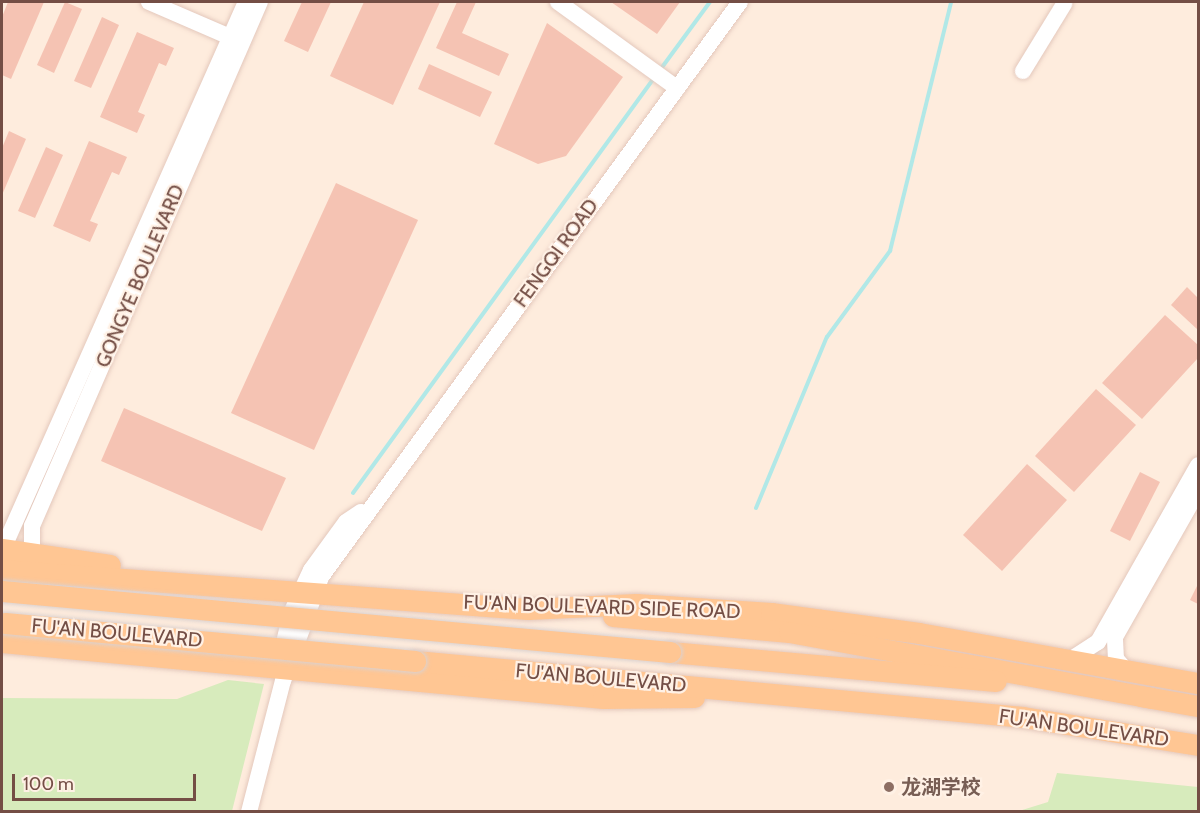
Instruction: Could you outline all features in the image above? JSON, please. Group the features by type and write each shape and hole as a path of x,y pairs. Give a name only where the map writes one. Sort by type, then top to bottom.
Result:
{"main road":[{"path":"2,556 32,553 268,587"},
{"name":"FU'AN BOULEVARD SIDE ROAD","path":"2,556 307,591 528,609 636,604 771,613 1070,660 1198,683"},
{"name":"FU'AN BOULEVARD","path":"2,591 1152,698 1198,706"},
{"path":"528,609 789,632 1152,698"},
{"path":"3,630 283,675 626,700 752,692"},
{"name":"FU'AN BOULEVARD","path":"3,630 415,661 1023,717 1198,745"}],"street":[{"path":"149,2 236,39"},
{"name":"GONGYE BOULEVARD","path":"32,553 33,526 236,39 246,2"},
{"name":"GONGYE BOULEVARD","path":"2,556 236,39 260,2"},
{"path":"558,2 677,88"},
{"name":"FENGQI ROAD","path":"251,803 307,591 740,2"},
{"path":"1023,71 1064,2"},
{"path":"1070,660 1098,642 1198,465"},
{"path":"1126,670 1116,659 1115,637 1198,491"},
{"path":"237,812 251,803"}],"green space":[{"path":"228,680 264,684 232,811 2,811 2,698 177,699"},
{"path":"1057,773 1198,787 1198,811 1019,811 1048,802"}],"building":[{"path":"8,2 44,2 11,79 2,75 2,17"},
{"path":"65,2 82,9 54,73 37,65"},
{"path":"302,2 331,2 308,52 284,41"},
{"path":"364,2 440,2 393,105 330,76"},
{"path":"457,2 476,2 462,33 509,54 499,76 436,48"},
{"path":"611,2 680,2 657,34"},
{"path":"102,17 119,25 91,88 74,81"},
{"path":"547,23 623,77 566,156 538,164 494,144"},
{"path":"137,32 174,48 166,66 159,63 138,112 145,115 137,133 100,117"},
{"path":"429,64 492,92 480,117 418,89"},
{"path":"9,131 26,139 2,195 2,148"},
{"path":"89,141 127,157 119,175 112,172 90,221 98,224 90,242 53,226"},
{"path":"46,147 63,155 35,218 18,211"},
{"path":"336,183 418,220 314,450 231,413"},
{"path":"1187,287 1198,298 1198,330 1171,305"},
{"path":"1165,315 1198,345 1198,358 1142,419 1102,383"},
{"path":"1096,389 1136,425 1074,492 1035,456"},
{"path":"124,408 286,478 262,531 101,461"},
{"path":"1027,464 1067,500 1002,571 963,535"},
{"path":"1140,472 1160,482 1130,541 1110,531"},
{"path":"1198,584 1198,604 1190,600"}],"waterway":[{"path":"660,70 710,2"},
{"path":"756,508 827,337 890,251 951,2"},
{"path":"353,493 654,78"}],"place":[{"name":"龙湖学校","path":"889,787"}]}
